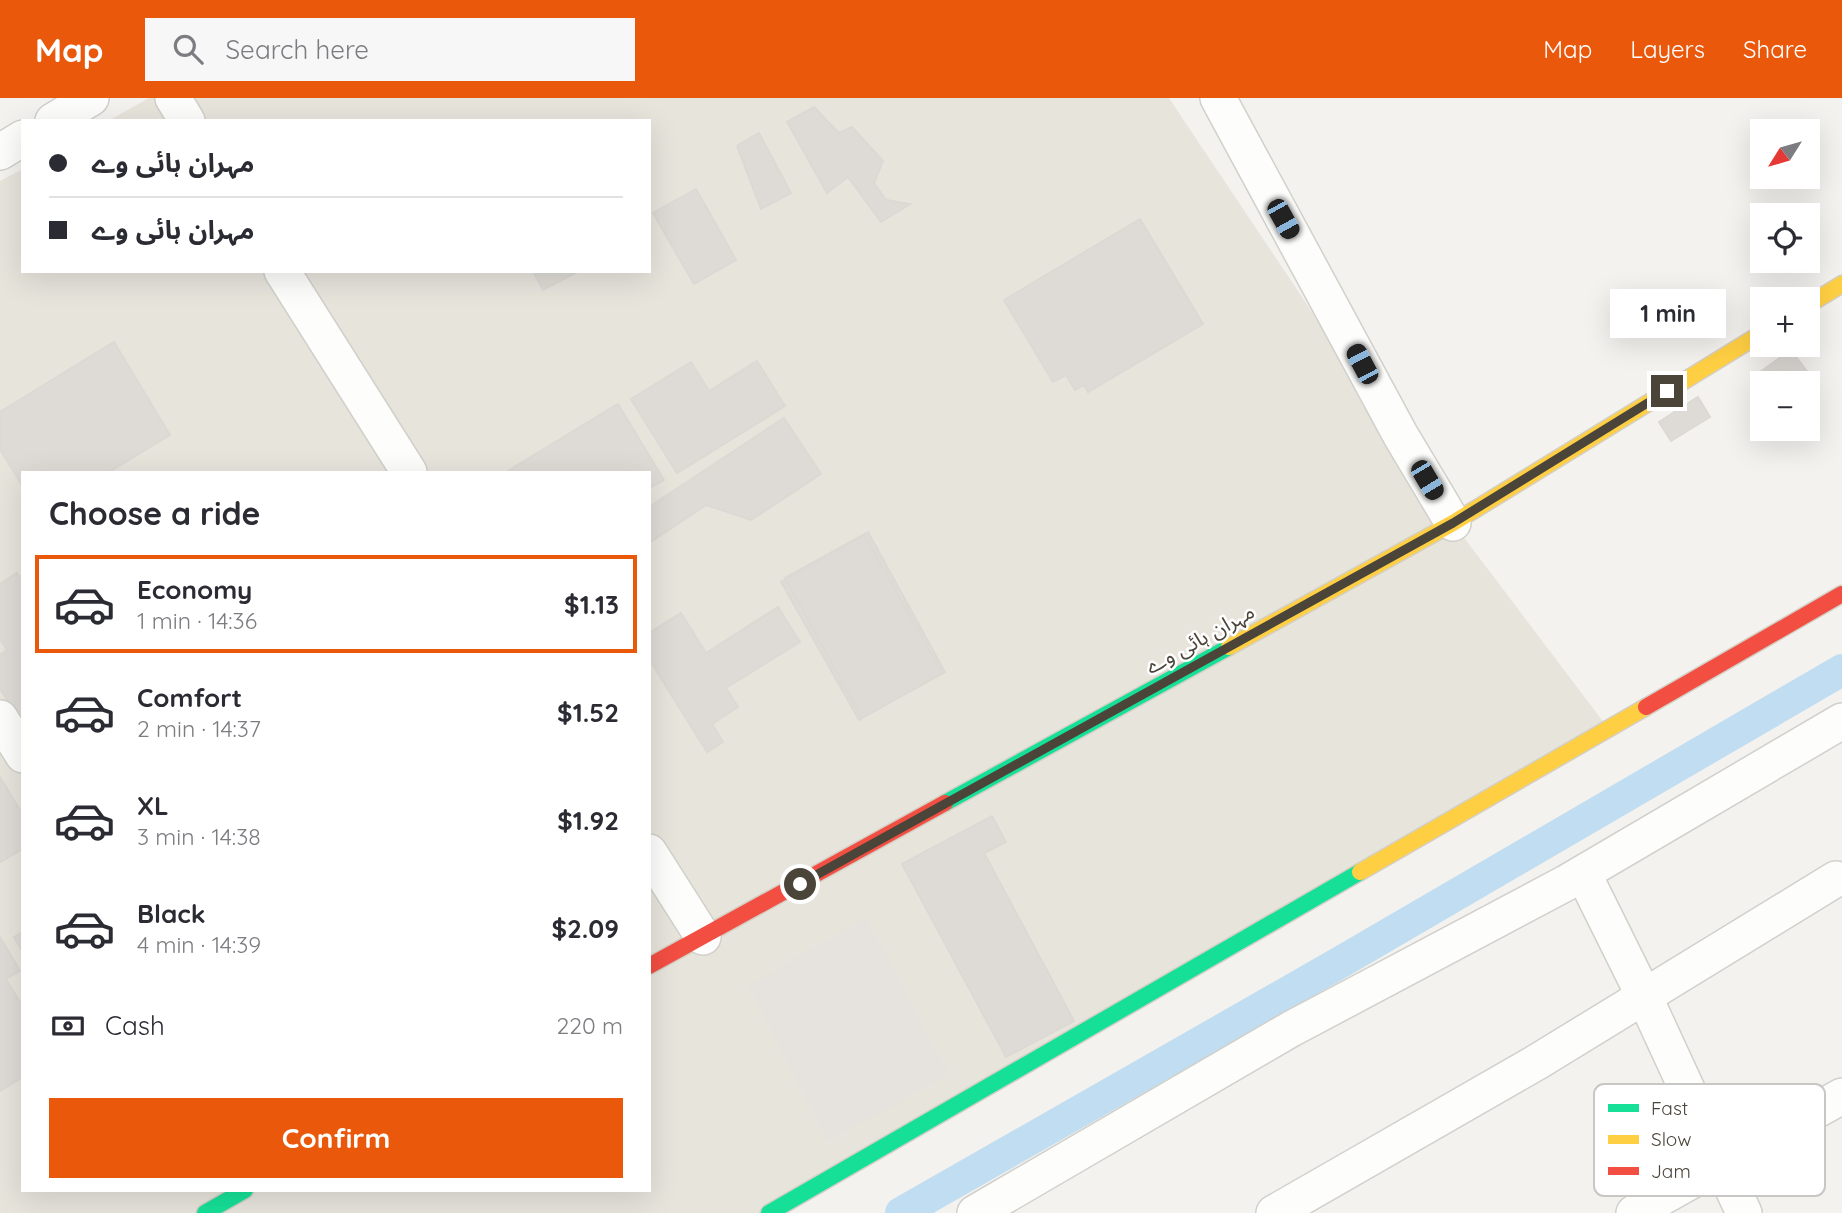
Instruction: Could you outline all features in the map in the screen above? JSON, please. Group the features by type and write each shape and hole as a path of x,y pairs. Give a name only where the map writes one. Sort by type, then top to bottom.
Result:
{"main road":[{"path":"1820,298 1842,284"},
{"name":"مہران ہائی وے","path":"651,965 1453,523 1750,340"},
{"path":"769,1213 1842,594"},
{"path":"205,1213 242,1192"}],"street":[{"path":"56,119 92,98"},
{"path":"173,98 186,119"},
{"path":"1218,98 1401,436 1453,523"},
{"path":"0,152 21,139"},
{"path":"283,273 408,471"},
{"path":"0,718 21,752"},
{"path":"975,1213 1018,1202 1291,1029 1583,873 1842,721"},
{"path":"651,855 703,937"},
{"path":"1583,873 1685,1084"},
{"path":"1274,1213 1537,1062 1836,879"},
{"path":"1825,1105 1842,1096"},
{"path":"1634,1213 1664,1196"},
{"path":"1736,1196 1744,1213"}],"shaded area":[{"path":"149,98 1169,98 1453,523 1608,728 777,1213 0,1213 0,181 21,170 21,273 651,273 651,119 112,119"},
{"path":"866,918 949,1074 828,1142 748,985"}],"building":[{"path":"814,107 839,133 852,127 883,161 874,183 886,200 910,204 881,222 848,177 827,193 787,122"},
{"path":"759,133 791,193 761,209 737,146"},
{"path":"696,189 736,260 694,284 653,213"},
{"path":"1140,219 1203,324 1088,392 1084,385 1075,390 1066,375 1053,382 1004,300"},
{"path":"534,273 575,273 543,290"},
{"path":"114,342 170,435 111,471 21,471 21,484 0,449 0,412"},
{"path":"1781,357 1796,357 1807,371 1783,369 1761,371"},
{"path":"757,361 785,406 677,473 631,399 691,362 709,391"},
{"path":"1698,397 1710,417 1671,441 1659,422"},
{"path":"618,404 664,480 651,487 651,471 508,471"},
{"path":"784,418 821,474 751,520 706,505 651,542 651,506"},
{"path":"868,532 945,672 862,718 785,578"},
{"path":"864,535 942,673 859,720 781,582"},
{"path":"17,573 21,579 21,720 0,689 0,655 7,650 0,639 0,584"},
{"path":"778,607 800,642 726,688 738,707 712,724 723,742 707,752 651,662 651,632 681,613 706,653"},
{"path":"0,777 21,812 21,850 0,862"},
{"path":"992,816 1006,842 984,853 1074,1021 1006,1057 902,864"},
{"path":"21,933 21,949 14,937"},
{"path":"0,937 20,971 6,979 21,1004 21,1078 0,1091"}],"waterway":[{"path":"901,1213 1339,963 1842,670"}],"traffic: fast":[{"path":"945,803 1229,647"},
{"path":"769,1213 1360,872"},
{"path":"205,1213 242,1192"}],"traffic: slow":[{"path":"1820,298 1842,284"},
{"path":"1229,647 1453,523 1750,340"},
{"path":"1360,872 1646,707"}],"traffic: jam":[{"path":"1646,707 1842,594"},
{"path":"651,965 945,803"}],"route":[{"path":"800,884 1453,523 1667,391"}]}
